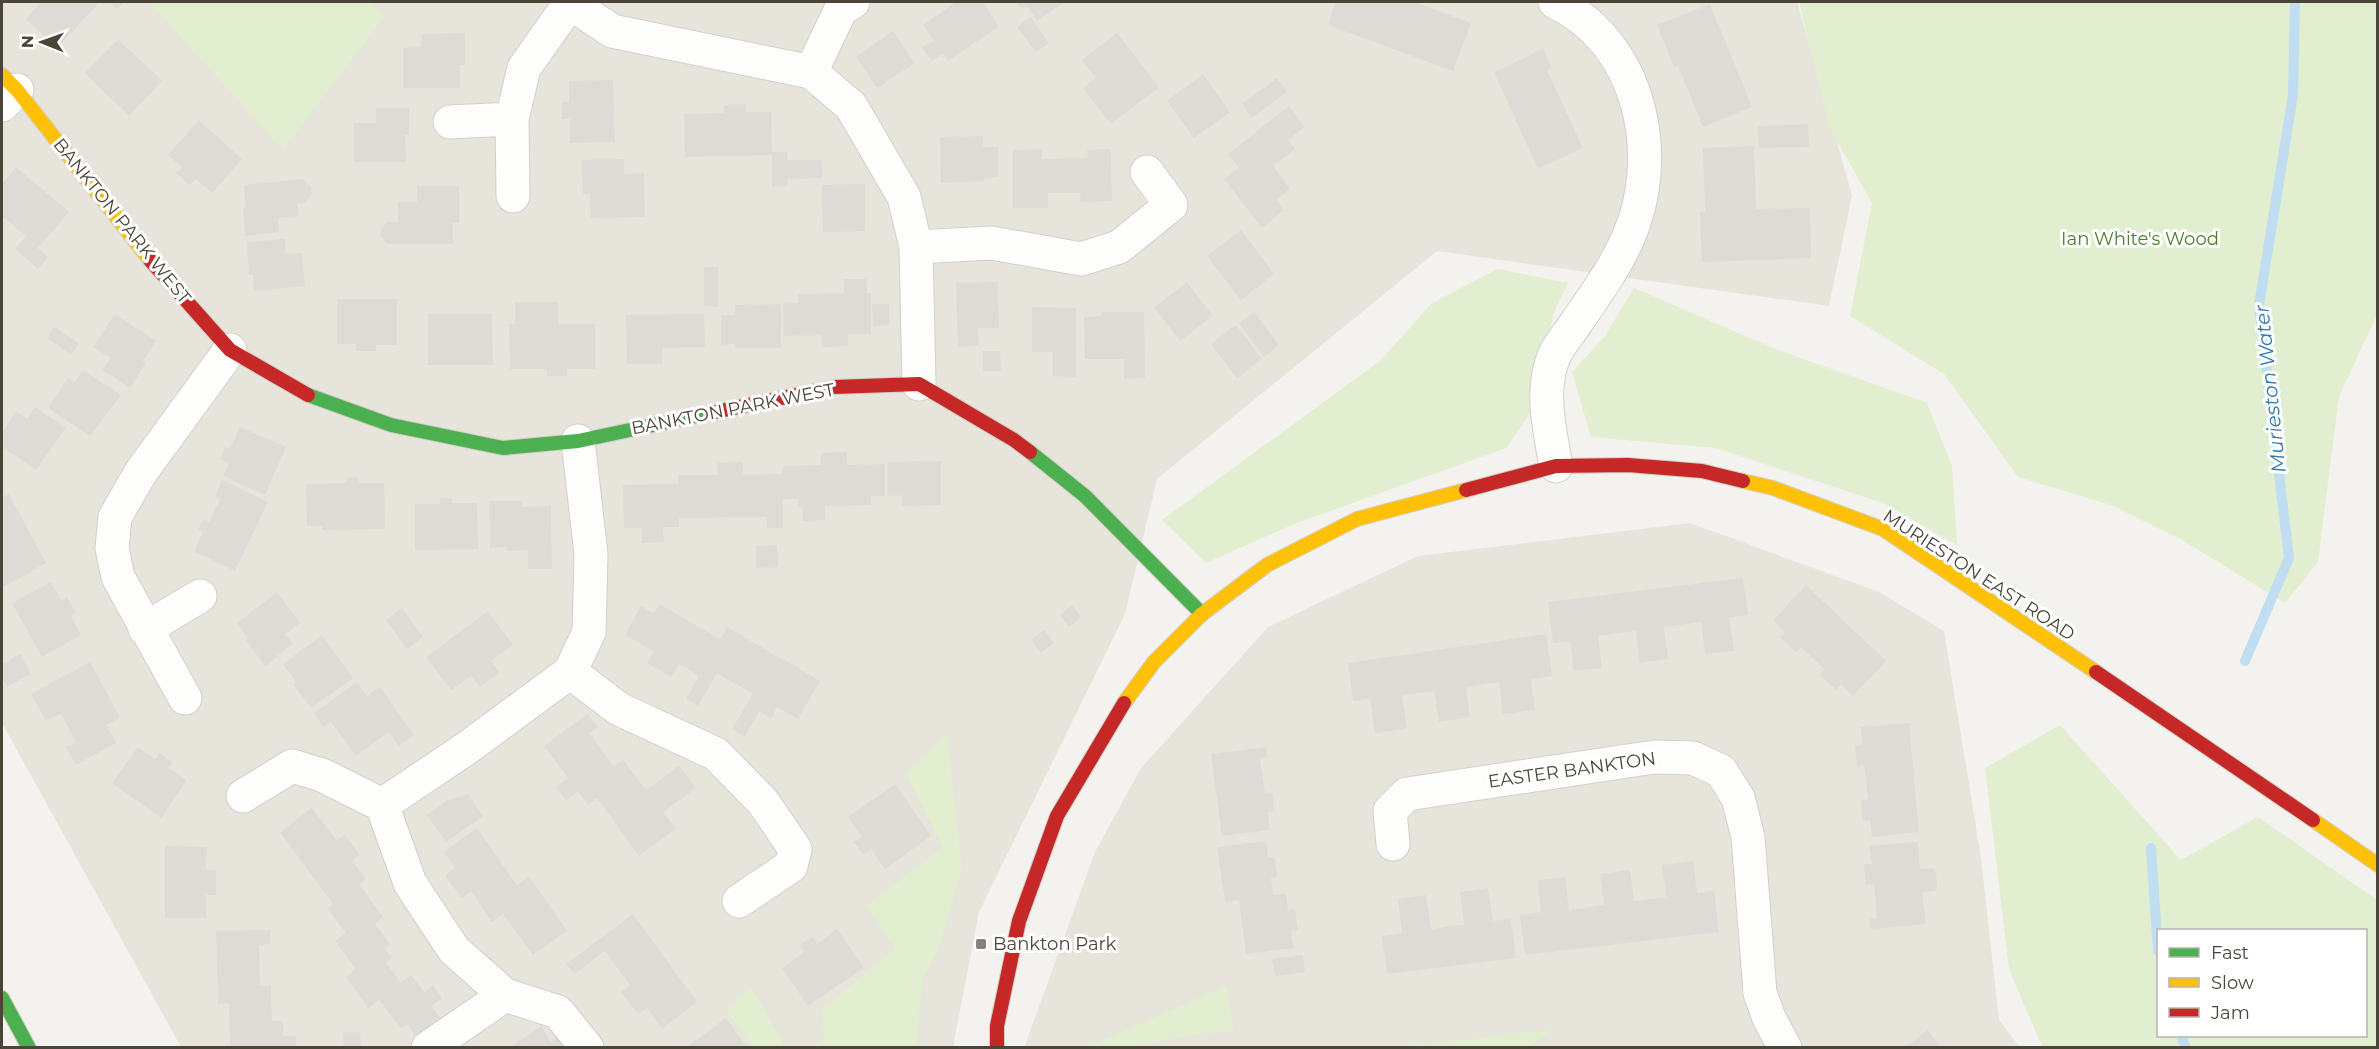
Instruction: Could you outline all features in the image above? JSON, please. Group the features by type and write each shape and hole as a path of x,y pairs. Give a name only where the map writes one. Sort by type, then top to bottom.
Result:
{"street":[{"path":"513,196 512,119 524,68 569,2 612,31 811,72 851,106 904,197 916,247 919,384 1014,440 1085,496 1202,614"},
{"path":"811,72 841,9 853,2"},
{"path":"1555,2 1570,9 1597,30 1620,62 1636,97 1645,136 1640,203 1629,238 1610,272 1555,354 1547,381 1548,415 1556,466"},
{"name":"BANKTON PARK WEST","path":"6,90 157,269 230,350 309,395 391,425 503,448 578,441 834,387 919,384"},
{"path":"450,122 512,119"},
{"path":"916,247 992,243 1081,259 1119,248 1171,206 1147,172"},
{"path":"185,698 118,577 112,548 115,517 141,472 230,350"},
{"path":"382,805 467,748 570,672 589,632 591,554 578,441"},
{"name":"MURIESTON EAST ROAD","path":"997,1047 997,1026 1019,921 1057,816 1116,714 1154,662 1202,614 1268,565 1357,519 1556,466 1628,465 1702,471 1773,489 1883,529 2378,865"},
{"path":"145,628 200,596"},
{"path":"570,672 619,709 716,754 763,802 795,849 790,866 739,900"},
{"name":"EASTER BANKTON","path":"1393,844 1390,811 1407,794 1654,757 1693,758 1720,771 1738,798 1748,837 1760,993 1769,1018 1785,1047"},
{"path":"243,796 292,766 322,776 382,805 410,883 454,950 505,995 558,1012 587,1047"},
{"path":"428,1047 505,995"},
{"path":"2,998 29,1047"}],"shaded area":[{"path":"2,2 1797,2 1852,195 1829,306 1437,251 1157,479 1125,614 979,912 953,1047 181,1047 2,723"},
{"path":"1690,523 1879,592 1944,631 1981,858 1999,1020 2020,1047 1024,1048 1095,852 1141,768 1268,627 1418,556"}],"green space":[{"path":"149,2 370,2 384,17 283,150"},
{"name":"Ian White's Wood","path":"1799,2 2377,2 2377,315 2339,396 2318,562 2285,603 2182,540 2111,505 2018,477 1944,374 1850,316 1872,203 1829,127"},
{"path":"1498,269 1568,283 1554,312 1531,412 1506,448 1294,524 1206,563 1162,520 1380,361 1432,303"},
{"path":"1634,288 1778,350 1927,403 1952,466 1957,545 1883,503 1716,448 1591,437 1572,372 1605,336"},
{"path":"2060,725 2181,860 2258,817 2377,900 2377,1047 2042,1047 2009,969 1985,768"},
{"path":"947,734 962,870 937,953 923,977 916,1047 811,1047 824,1040 822,1009 895,948 867,905 943,847 906,774"},
{"path":"751,986 785,1047 752,1047 726,1010"},
{"path":"1226,986 1234,1030 1167,1039 1131,1047 1087,1047"},
{"path":"1556,1029 1526,1047 1394,1047"}],"building":[{"path":"42,2 100,2 57,48 26,19"},
{"path":"109,2 125,2 117,9"},
{"path":"956,2 982,2 999,26 948,61 943,54 932,61 922,48 934,40 923,25"},
{"path":"1016,2 1065,2 1037,21 1027,6 1022,9"},
{"path":"1336,2 1414,2 1471,23 1453,71 1328,25"},
{"path":"1710,4 1752,107 1703,127 1678,66 1674,67 1657,25"},
{"path":"1031,17 1049,43 1036,52 1017,27"},
{"path":"893,31 915,63 877,88 856,57"},
{"path":"465,33 465,65 460,65 460,88 403,88 403,48 421,47 422,34"},
{"path":"1117,33 1159,87 1111,124 1083,88 1096,78 1082,60"},
{"path":"118,39 162,81 129,116 85,73"},
{"path":"1543,49 1552,68 1547,70 1583,148 1538,169 1494,72"},
{"path":"1203,74 1230,112 1194,138 1167,101"},
{"path":"1277,78 1287,92 1252,118 1242,104"},
{"path":"613,80 615,142 570,143 570,119 562,119 562,102 569,102 569,81"},
{"path":"746,104 746,112 771,112 772,152 787,152 787,160 822,160 823,178 788,179 787,186 772,187 772,155 685,157 684,114 724,113 724,105"},
{"path":"1289,106 1305,127 1288,140 1295,149 1273,166 1290,189 1276,200 1284,210 1262,228 1224,179 1239,167 1228,154"},
{"path":"376,108 409,108 409,135 405,135 406,162 354,162 354,123 376,123"},
{"path":"199,120 242,159 212,193 196,179 190,185 176,173 182,167 168,155"},
{"path":"1808,124 1809,147 1759,148 1758,126"},
{"path":"983,136 983,147 998,147 998,177 984,178 984,181 941,183 940,137"},
{"path":"1754,146 1756,209 1810,208 1811,258 1702,262 1700,212 1705,211 1703,148"},
{"path":"1042,149 1042,159 1088,158 1087,150 1111,149 1112,201 1081,202 1080,193 1048,193 1048,208 1013,208 1013,150"},
{"path":"624,159 624,174 644,173 645,217 591,218 590,194 583,194 582,160"},
{"path":"16,167 69,212 38,248 48,257 38,269 15,249 26,236 2,216 2,184"},
{"path":"303,179 311,187 312,194 305,203 297,204 298,216 278,218 279,232 245,236 244,185"},
{"path":"865,184 865,231 823,232 822,185"},
{"path":"417,186 459,186 459,223 453,223 453,244 387,244 381,237 381,229 387,222 398,222 398,202 417,202"},
{"path":"1241,230 1274,274 1241,300 1207,256"},
{"path":"285,239 286,254 302,253 305,286 254,291 253,275 249,275 247,242"},
{"path":"704,267 718,267 718,307 704,306"},
{"path":"844,279 866,279 867,293 871,293 871,334 848,334 848,346 835,347 823,347 822,335 784,336 783,304 798,303 798,294 844,293"},
{"path":"998,282 999,328 978,328 979,346 958,347 956,283"},
{"path":"1187,282 1213,316 1180,341 1154,307"},
{"path":"337,299 397,299 397,345 376,345 376,351 356,351 356,344 337,344"},
{"path":"515,302 558,302 558,324 595,324 595,369 567,369 567,376 547,376 547,369 510,369 509,324 515,324"},
{"path":"781,304 781,348 735,348 735,344 721,345 721,315 735,315 735,305"},
{"path":"872,304 889,304 889,325 873,326"},
{"path":"1032,307 1076,308 1076,377 1053,376 1053,352 1032,352"},
{"path":"1101,312 1144,312 1145,378 1124,379 1124,359 1085,359 1084,317 1101,316"},
{"path":"1254,312 1279,345 1264,357 1239,323"},
{"path":"115,314 156,341 143,361 146,363 130,388 102,370 111,358 93,347"},
{"path":"428,314 492,314 493,365 428,365"},
{"path":"704,314 705,347 662,348 662,364 627,364 626,315"},
{"path":"1236,325 1262,359 1237,378 1211,344"},
{"path":"54,327 79,343 71,355 47,338"},
{"path":"983,351 1000,351 1001,371 983,371"},
{"path":"83,370 121,395 90,436 48,408 68,378 75,382"},
{"path":"35,407 66,428 36,470 2,447 2,433 16,411 27,419"},
{"path":"240,427 286,447 265,495 223,476 229,463 220,459 225,447 230,449"},
{"path":"847,452 847,465 885,464 885,496 871,496 871,505 825,506 825,520 803,521 802,507 798,507 798,499 783,499 783,528 767,528 767,517 679,518 679,527 663,527 664,542 642,543 642,528 624,528 623,485 678,484 678,475 717,475 718,463 743,462 743,475 782,474 783,466 821,465 821,453"},
{"path":"941,461 941,505 902,506 902,495 888,496 888,462"},
{"path":"347,478 359,478 359,483 384,483 385,529 322,530 322,526 307,526 306,484 347,483"},
{"path":"222,480 268,502 235,571 194,551 203,532 198,529 204,519 209,522 220,499 215,496"},
{"path":"9,494 46,563 3,587 2,498"},
{"path":"440,498 452,498 452,503 477,503 478,549 415,550 415,504 440,504"},
{"path":"489,501 522,501 522,507 551,506 552,569 528,569 528,550 507,551 507,547 490,548"},
{"path":"777,545 778,567 756,568 756,546"},
{"path":"1743,578 1748,615 1729,617 1734,651 1705,654 1701,622 1664,627 1668,659 1640,663 1636,631 1598,636 1602,668 1574,671 1570,641 1553,643 1548,602"},
{"path":"51,582 61,600 67,597 76,613 71,616 81,635 42,657 12,603"},
{"path":"1806,585 1886,661 1853,696 1841,684 1836,690 1820,675 1825,670 1801,647 1796,652 1780,637 1785,633 1773,620"},
{"path":"277,592 300,623 285,634 293,644 265,666 237,623"},
{"path":"659,604 720,639 727,627 820,681 798,719 777,707 771,719 759,712 745,736 732,729 753,694 717,673 698,706 686,699 699,676 679,664 671,677 647,663 654,651 625,635 641,606 654,613"},
{"path":"1072,605 1081,617 1069,627 1060,615"},
{"path":"402,608 423,637 407,649 386,620"},
{"path":"488,611 513,645 491,661 500,673 480,687 471,676 451,690 426,657"},
{"path":"1044,629 1054,643 1041,653 1031,640"},
{"path":"1546,634 1552,676 1531,679 1535,710 1503,714 1499,682 1466,687 1470,717 1439,722 1434,691 1402,695 1407,729 1375,733 1370,699 1353,701 1348,663"},
{"path":"322,635 353,678 311,708 293,684 296,682 283,664"},
{"path":"20,654 31,674 7,687 2,677 2,665"},
{"path":"90,662 120,717 107,725 116,743 76,765 66,747 76,742 61,714 46,721 31,694"},
{"path":"357,682 367,696 380,687 414,735 399,746 389,732 356,756 331,722 324,727 314,713"},
{"path":"587,714 598,727 590,733 614,767 623,760 646,790 679,766 696,788 663,812 676,829 639,856 597,798 588,805 578,792 566,800 556,787 568,778 544,746"},
{"path":"1909,723 1919,832 1872,837 1870,820 1863,821 1861,800 1868,799 1864,765 1857,766 1855,745 1862,744 1861,727"},
{"path":"138,747 155,759 159,753 172,762 169,768 187,780 161,818 112,783"},
{"path":"1266,747 1267,757 1260,758 1265,793 1272,792 1274,811 1268,812 1270,830 1222,836 1211,754"},
{"path":"895,784 931,836 885,869 871,849 863,855 854,842 862,837 848,817"},
{"path":"468,794 483,816 446,842 427,815 448,800"},
{"path":"312,808 337,841 345,835 360,855 352,861 366,879 359,884 383,917 375,924 390,944 384,948 392,958 386,962 401,983 411,975 424,992 433,985 442,998 431,1006 441,1019 417,1037 407,1024 401,1028 379,1000 368,1008 346,977 356,969 335,941 346,933 327,908 333,904 280,832"},
{"path":"477,828 517,885 529,876 567,931 533,955 503,914 492,922 471,891 462,898 445,876 455,868 444,852"},
{"path":"1266,841 1268,858 1274,857 1276,867 1277,877 1271,878 1273,895 1286,894 1288,910 1295,909 1298,930 1291,931 1294,948 1246,954 1239,900 1225,902 1217,847"},
{"path":"1918,842 1920,869 1933,868 1936,872 1935,891 1922,892 1926,924 1871,929 1870,919 1877,918 1874,884 1866,885 1864,864 1872,864 1869,846"},
{"path":"165,846 207,847 206,870 216,870 216,895 206,895 206,918 165,918"},
{"path":"1693,861 1697,893 1714,891 1719,932 1525,955 1520,915 1541,912 1537,880 1565,877 1569,910 1604,905 1600,874 1630,870 1634,901 1666,897 1662,865"},
{"path":"1488,888 1493,921 1511,919 1516,958 1387,974 1382,936 1402,933 1398,899 1426,895 1431,929 1464,925 1460,892"},
{"path":"633,914 697,1002 662,1029 647,1008 638,1014 621,992 630,985 605,951 574,974 566,964"},
{"path":"837,929 864,968 808,1006 782,968 804,952 799,946 812,937 817,944"},
{"path":"270,930 270,944 259,945 260,986 271,986 272,1021 283,1021 283,1036 296,1036 296,1047 230,1047 229,1003 218,1004 216,931"},
{"path":"1303,955 1305,972 1275,976 1272,959"},
{"path":"726,1018 747,1047 686,1047 703,1035"},
{"path":"541,1026 551,1042 561,1035 569,1047 511,1047"},
{"path":"1928,1030 1941,1047 1905,1047"},
{"path":"360,1032 361,1047 344,1047 343,1033"}],"waterway":[{"name":"Murieston Water","path":"2245,661 2289,558 2259,305 2293,95 2295,2"},
{"name":"Murieston Water","path":"2151,848 2157,936"},
{"name":"Murieston Water","path":"2181,1037 2186,1048"}],"traffic: fast":[{"path":"308,395 391,425 503,448 578,441 715,412"},
{"path":"1030,452 1085,496 1202,614"},
{"path":"2,998 29,1048"}],"traffic: slow":[{"path":"2,75 17,90 150,260"},
{"path":"1743,481 1773,488 1883,529 2096,672"},
{"path":"1124,703 1154,662 1202,614 1267,565 1357,519 1466,490"},
{"path":"2313,820 2378,865"}],"traffic: jam":[{"path":"150,260 230,350 308,395"},
{"path":"715,412 834,387 919,384 1014,440 1030,452"},
{"path":"1466,490 1556,466 1628,465 1702,471 1743,481"},
{"path":"2096,672 2313,820"},
{"path":"997,1048 997,1026 1019,921 1057,816 1124,703"}],"place":[{"name":"Bankton Park","path":"981,944"}]}
